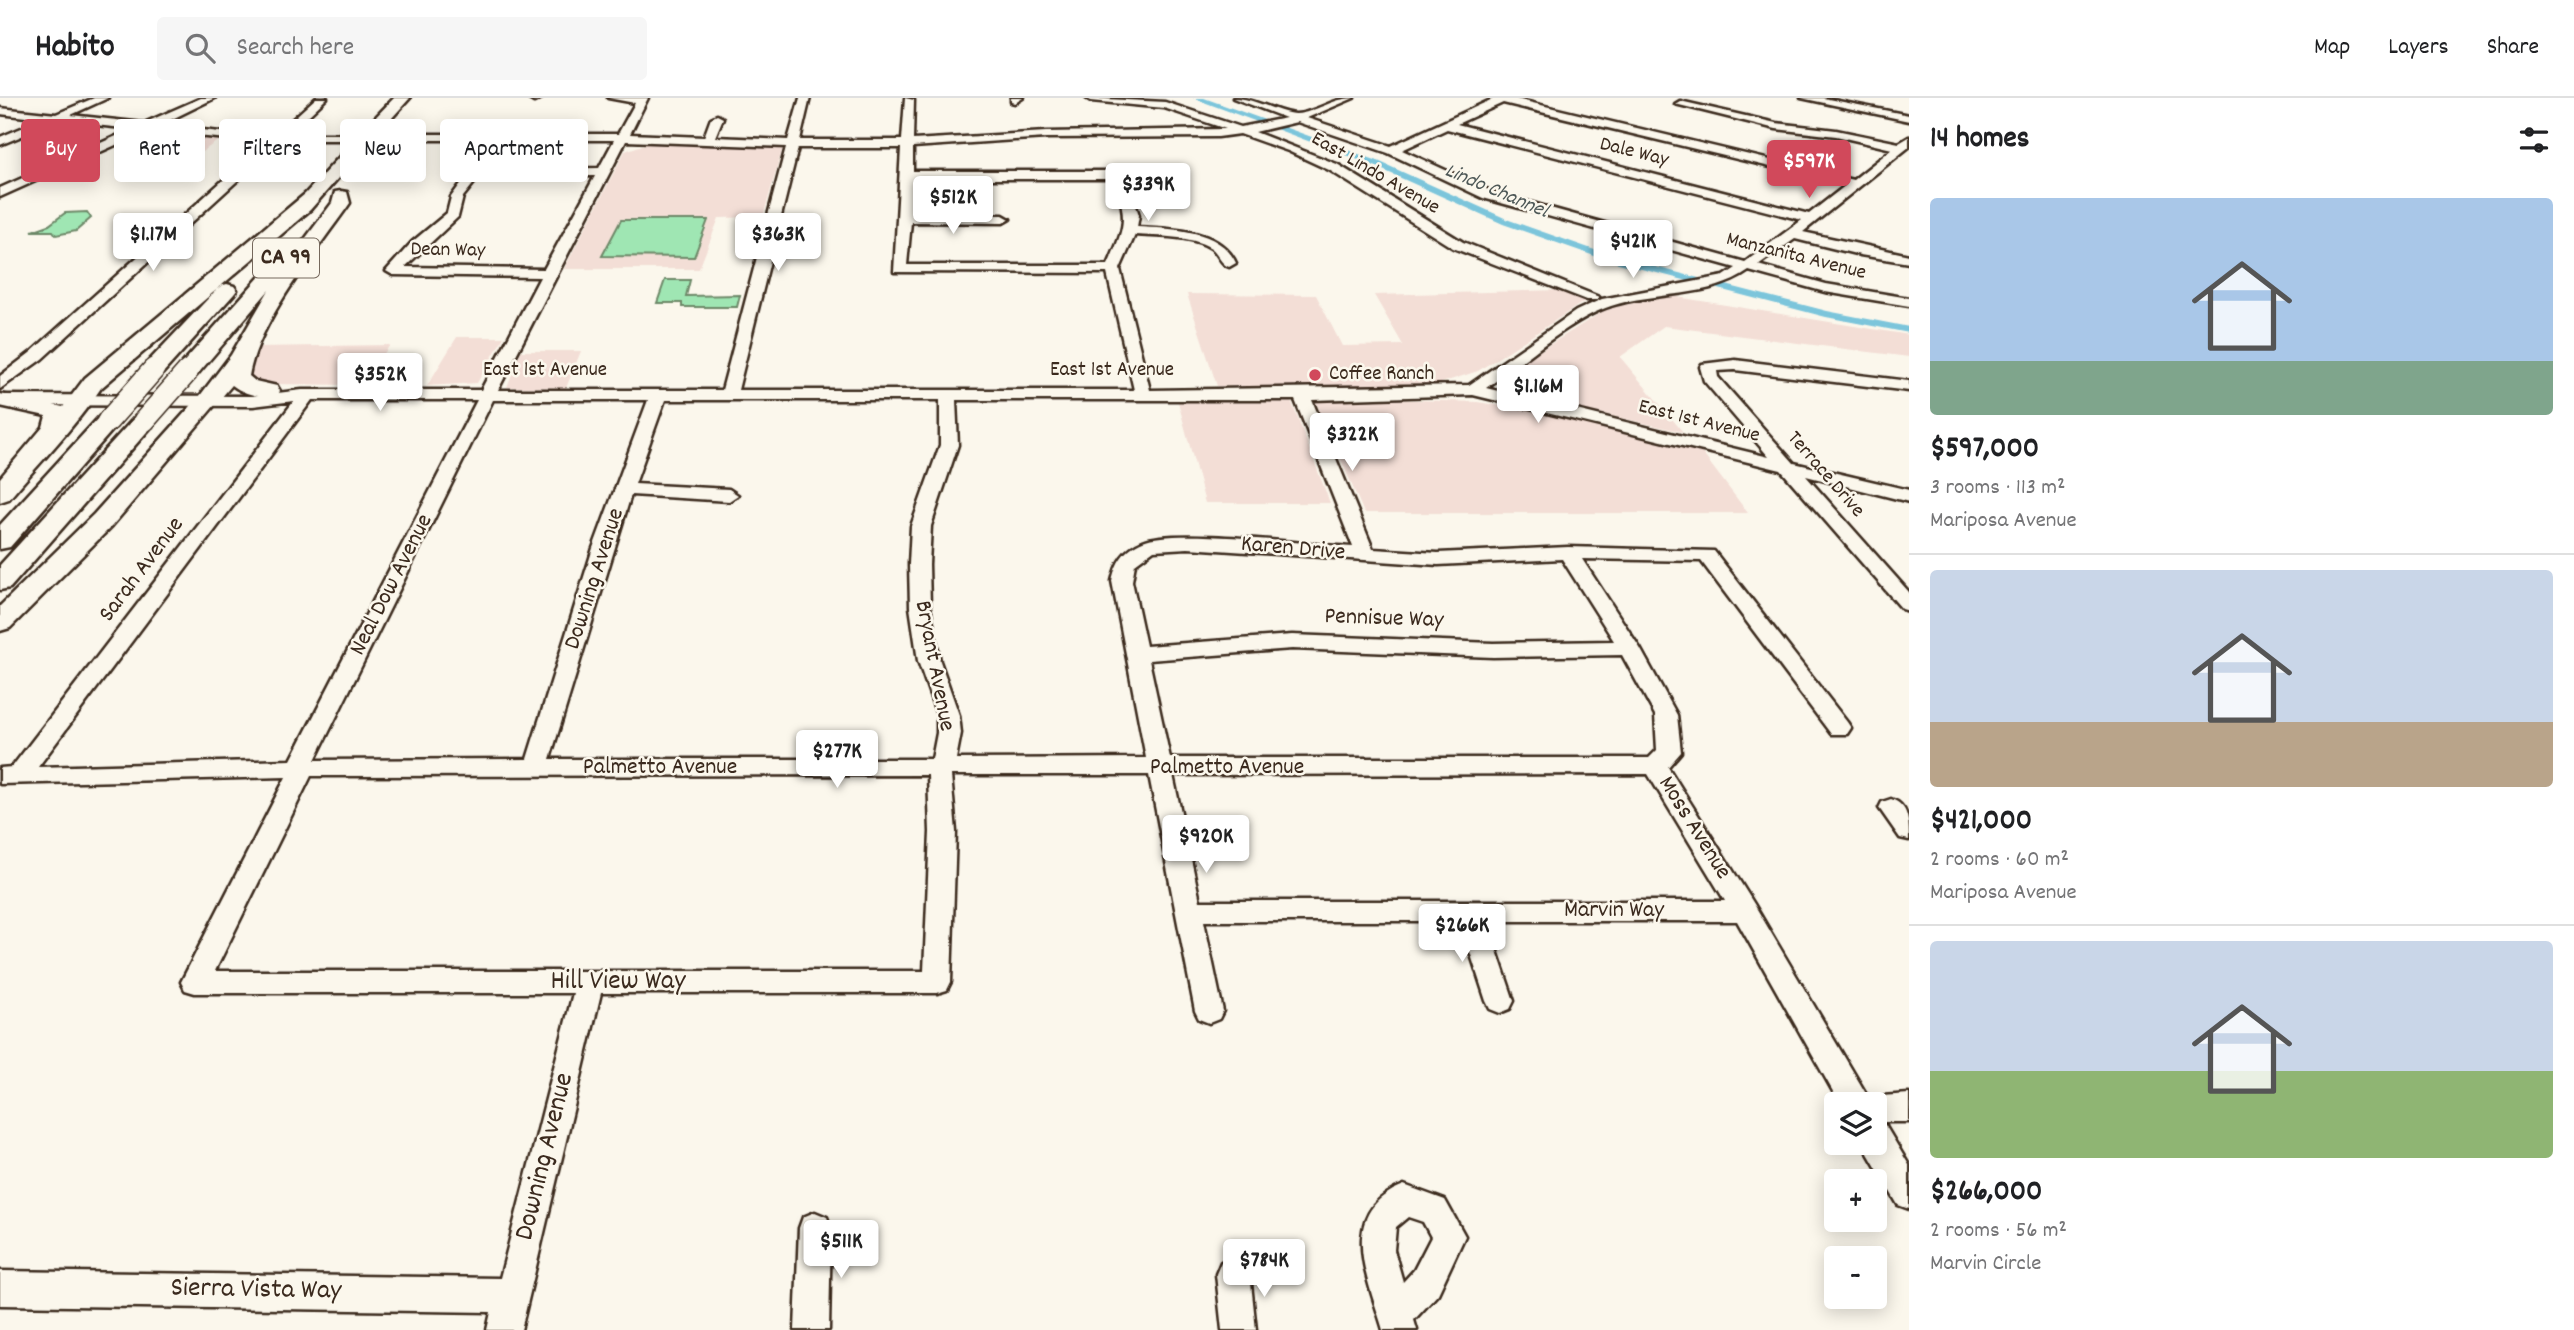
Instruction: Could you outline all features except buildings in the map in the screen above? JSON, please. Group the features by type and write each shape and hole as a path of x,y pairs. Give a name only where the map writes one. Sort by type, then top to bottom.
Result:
{"highway":[{"name":"CA 99","path":"0,541 402,98"},
{"name":"CA 99","path":"0,582 352,182"},
{"path":"0,622 103,520 211,396 241,357 291,270 341,203 349,186"},
{"path":"0,494 85,396 291,212 316,194"},
{"path":"241,357 237,378 247,386 269,391"},
{"path":"4,393 53,410 58,415 55,428"}],"street":[{"path":"0,141 103,98"},
{"path":"164,119 210,98"},
{"path":"299,119 322,98"},
{"path":"613,98 642,99"},
{"path":"729,393 805,98"},
{"name":"East Lindo Avenue","path":"1091,98 1165,105 1255,130 1333,167 1458,245 1600,300"},
{"name":"Manzanita Avenue","path":"1238,98 1296,120 1392,150 1488,195 1797,281 1909,302"},
{"path":"326,138 623,137 792,144 907,144 1003,137 1196,135 1255,130 1296,120 1349,98"},
{"path":"1806,98 1909,118"},
{"name":"Neal Dow Avenue","path":"299,984 195,982 296,786 305,752 460,454 549,273 642,99"},
{"path":"1392,150 1502,99 1856,184"},
{"path":"909,100 905,218 899,269 1113,269"},
{"path":"1680,104 1776,126 1836,134 1900,148 1909,160"},
{"path":"0,111 114,125"},
{"path":"709,139 717,118"},
{"name":"Dale Way","path":"1447,125 1812,219"},
{"path":"0,193 114,142"},
{"path":"1728,280 1793,234 1900,148"},
{"name":"Dean Way","path":"549,273 393,271 417,245 453,214 457,197 475,173 602,172"},
{"path":"907,175 1120,174 1131,206 1130,231 1113,269 1143,394"},
{"path":"4,393 231,182"},
{"path":"905,218 1003,219"},
{"path":"1130,231 1207,241 1222,248 1229,263"},
{"path":"1793,234 1860,251 1909,259"},
{"path":"1473,390 1600,300 1665,292 1728,280 1797,281"},
{"name":"Terrace Drive","path":"1909,386 1735,365 1708,367 1710,378 1909,605"},
{"name":"East 1st Avenue","path":"211,396 253,401 305,396 488,394 1302,395 1473,390 1909,496"},
{"name":"East 1st Avenue","path":"4,393 211,396 269,391 305,396"},
{"name":"Downing Avenue","path":"536,767 603,548 659,393"},
{"name":"Bryant Avenue","path":"937,982 943,832 939,767 947,754 948,715 929,661 920,607 919,564 921,526 948,445 948,393"},
{"path":"1302,395 1331,474 1366,555"},
{"name":"Sarah Avenue","path":"9,776 305,396"},
{"path":"625,489 729,495"},
{"name":"Karen Drive","path":"1209,1011 1122,581 1123,569 1133,555 1149,545 1188,542 1240,544 1438,559 1568,553 1707,555 1839,729"},
{"name":"Moss Avenue","path":"1568,553 1629,648 1666,715 1669,752 1655,766 1745,911 1849,1092"},
{"name":"Pennisue Way","path":"1137,654 1293,642 1493,650 1629,648"},
{"name":"Palmetto Avenue","path":"9,776 301,768 1161,769 1655,766"},
{"path":"1891,808 1909,831"},
{"name":"Marvin Way","path":"1189,911 1745,911"},
{"path":"1470,911 1500,1000"},
{"name":"Hill View Way","path":"299,984 937,982"},
{"name":"Downing Avenue","path":"504,1330 590,983"},
{"path":"1887,1108 1909,1108"},
{"path":"1886,1155 1909,1194"},
{"path":"812,1330 815,1228"},
{"path":"1233,1274 1239,1330"},
{"name":"Sierra Vista Way","path":"0,1288 512,1295"}],"shaded area":[{"path":"205,139 219,140 205,150"},
{"path":"657,140 783,147 763,217 719,218 699,269 564,269 625,151"},
{"path":"1560,290 1585,301 1478,371 1438,384 1361,386 1217,386 1187,294 1316,295 1342,346 1403,345 1374,295"},
{"path":"1671,296 1909,335 1909,357 1664,326 1620,357 1683,432 1509,393 1510,389 1506,383 1494,380 1608,308"},
{"path":"457,337 504,337 477,383 427,386"},
{"path":"390,345 362,385 266,384 251,377 248,364 255,347"},
{"path":"521,351 581,351 566,388 507,387"},
{"path":"1328,397 1477,402 1546,413 1699,449 1748,513 1364,513 1315,400"},
{"path":"1177,398 1281,398 1292,403 1330,503 1205,503"}],"green space":[{"path":"87,212 91,218 76,231 56,235 53,231 32,231 49,225 65,213"},
{"path":"621,220 708,220 694,257 602,256"},
{"path":"665,280 690,280 686,296 740,295 737,307 682,307 682,303 657,303"}],"waterway":[{"name":"Lindo Channel","path":"1197,98 1375,163 1506,222 1606,257 1826,314 1909,330"}],"place":[{"name":"Coffee Ranch","path":"1315,375"}]}
